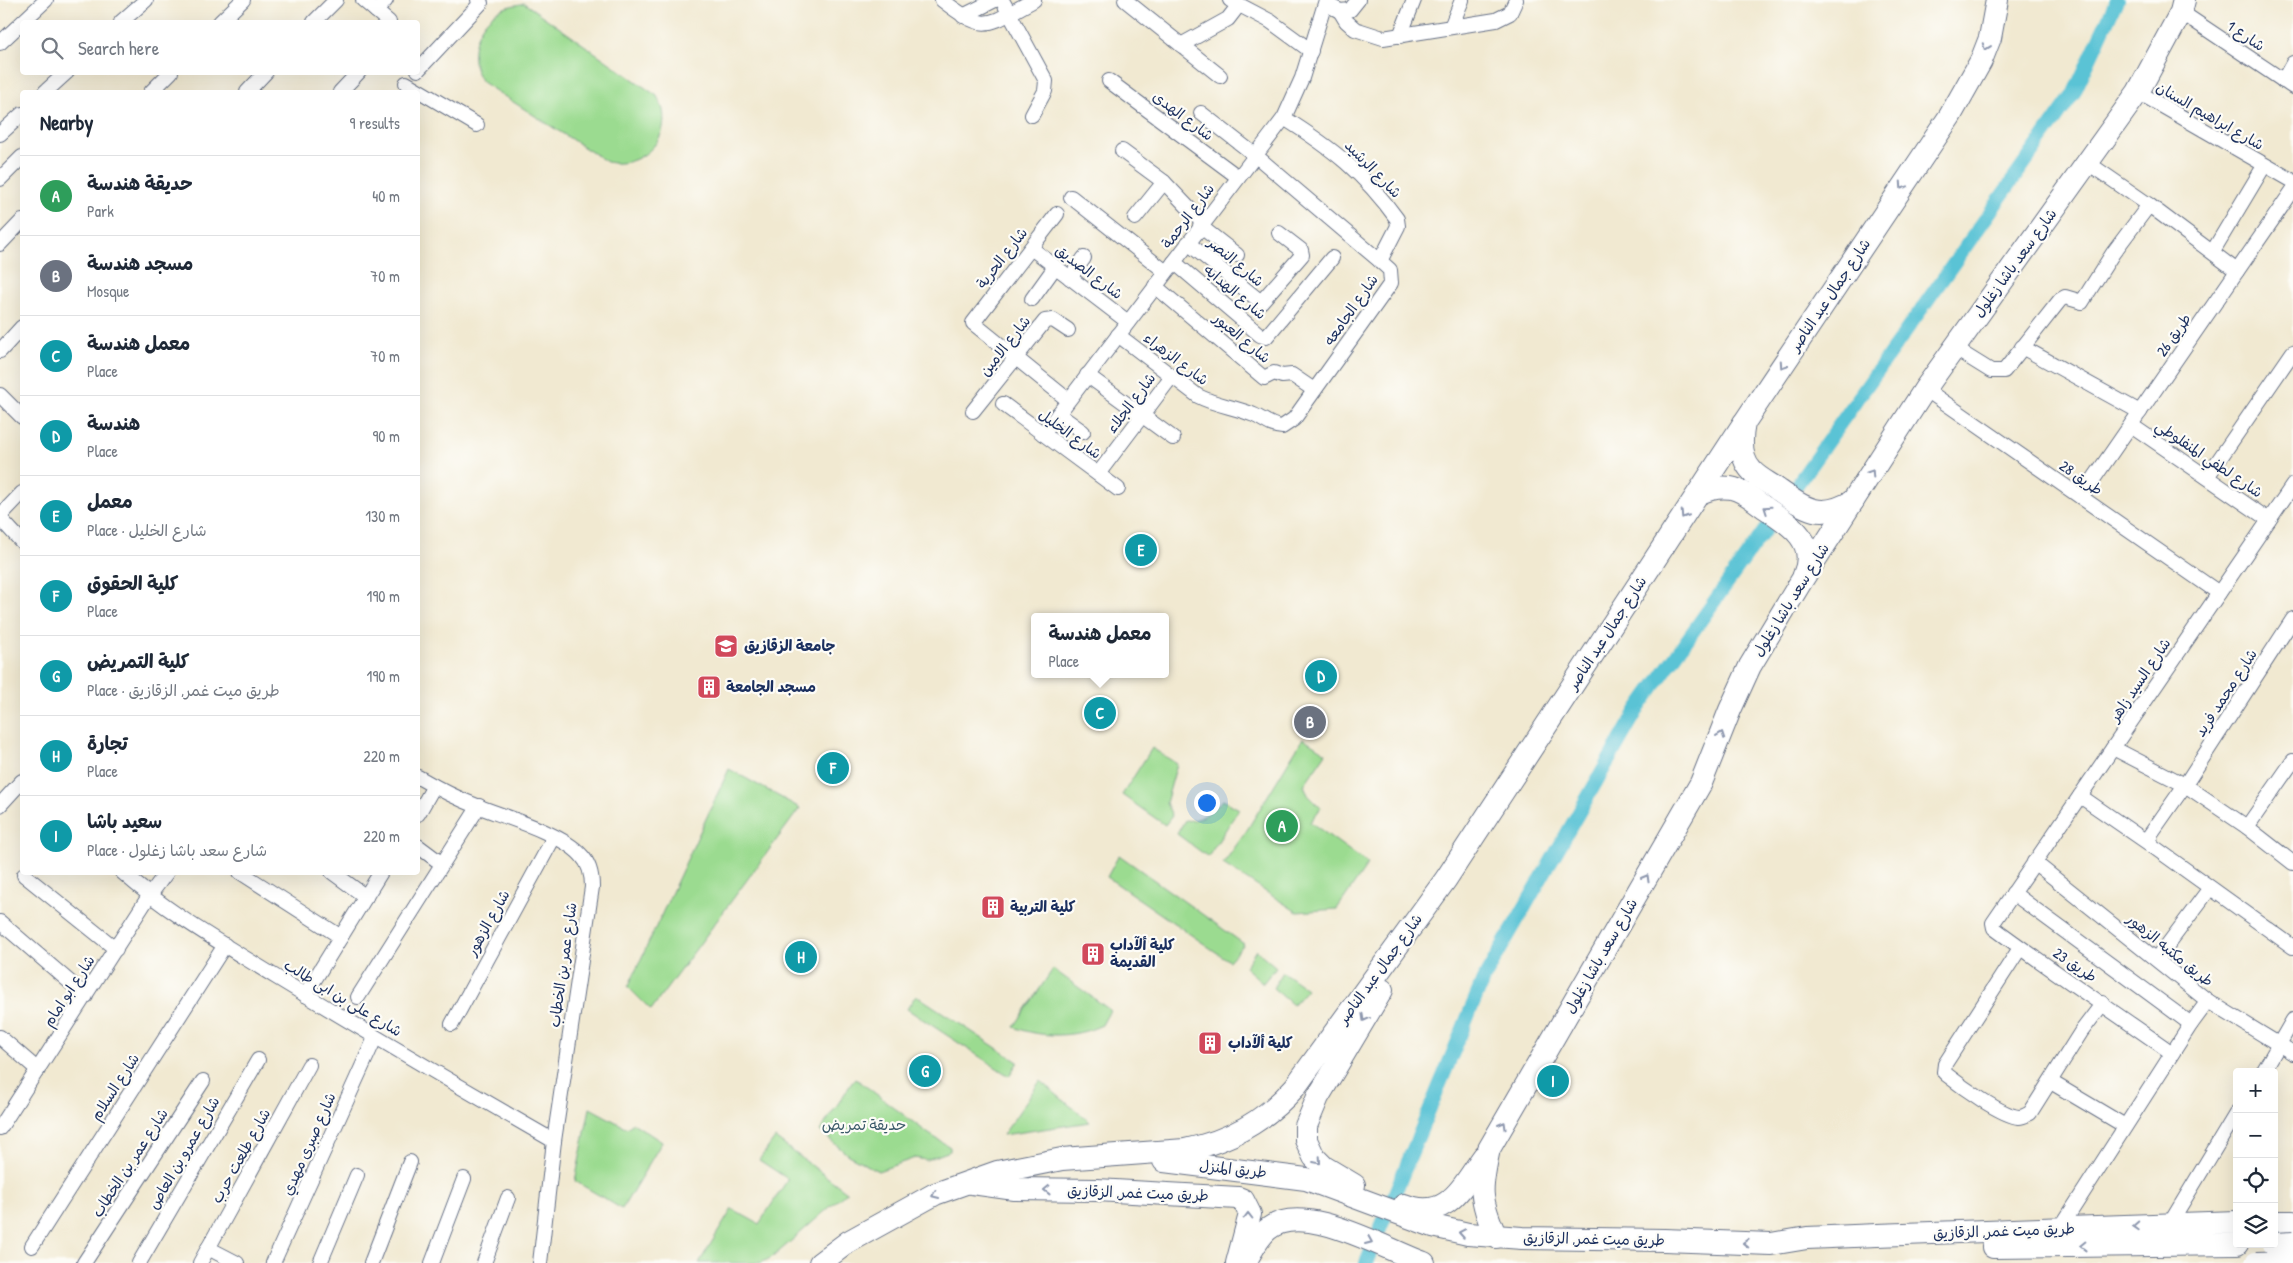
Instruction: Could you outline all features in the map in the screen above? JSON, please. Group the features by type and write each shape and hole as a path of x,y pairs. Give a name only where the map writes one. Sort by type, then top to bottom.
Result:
{"highway":[{"name":"شارع جمال عبد الناصر","path":"1118,1154 1185,1150 1203,1146 1236,1134 1267,1115 1295,1087 1451,870 1970,83 1990,38 1996,0"},
{"name":"شارع سعد باشا زغلول","path":"1496,1237 1484,1210 1481,1184 1489,1149 1701,783 1750,666 1802,580 1925,389 2138,92 2183,6"},
{"path":"1744,423 1742,443 1751,470 1800,518 1802,536 1808,558 1802,580"},
{"path":"1698,494 1714,488 1739,490 1800,518 1816,511 1835,510 1853,501"},
{"path":"1347,1188 1314,1157 1306,1140 1306,1126 1318,1097 1368,1012 1415,942 1419,932 1420,915"},
{"path":"1421,1215 1449,1202 1489,1149"},
{"name":"طريق ميت غمر, الزقازيق","path":"820,1263 848,1242 935,1194 966,1182 1029,1164 1118,1154"},
{"name":"طريق المنزل","path":"1118,1154 1283,1175 1347,1188"},
{"name":"طريق ميت غمر, الزقازيق","path":"966,1182 1023,1190 1097,1190 1238,1198 1243,1200 1250,1214 1237,1263"},
{"name":"طريق ميت غمر, الزقازيق","path":"1347,1188 1421,1215 1447,1230 1496,1237 1771,1244 1866,1249 2233,1244"},
{"path":"1245,1263 1256,1242 1268,1229 1278,1224 1300,1220 1331,1225 1415,1260"},
{"name":"طريق ميت غمر, الزقازيق","path":"1771,1244 1807,1238 2233,1222"},
{"path":"2278,1239 2289,1224"},
{"path":"2256,1263 2293,1262"}],"street":[{"path":"25,20 46,0"},
{"path":"123,20 146,0"},
{"path":"222,20 243,0"},
{"path":"316,20 336,0"},
{"path":"363,0 387,20"},
{"path":"376,11 386,0"},
{"path":"942,0 962,16 973,22 985,24 1034,0"},
{"path":"962,16 995,0"},
{"path":"1002,0 1046,81 1045,91 1032,115"},
{"path":"1125,0 1220,76"},
{"path":"1325,2 1340,10 1350,10 1358,0"},
{"path":"1400,36 1414,0"},
{"path":"1451,27 1462,0"},
{"path":"1340,10 1346,21 1355,29 1378,38 1400,36 1502,18 1510,13 1516,0"},
{"path":"420,67 480,2"},
{"name":"شارع الرحمة","path":"1043,434 1284,118 1302,78 1325,2"},
{"path":"1181,45 1228,19 1234,3 1270,22 1311,51"},
{"name":"شارع 1","path":"2183,6 2288,84"},
{"path":"0,43 20,24"},
{"path":"2288,84 2293,63"},
{"path":"47,90 64,75"},
{"path":"153,90 168,75"},
{"path":"249,90 263,75"},
{"path":"342,90 356,75"},
{"path":"409,79 477,125"},
{"name":"شارع الهدى","path":"1109,81 1238,177"},
{"name":"شارع ابراهيم السنان","path":"2138,92 2293,181"},
{"name":"شارع الجامعه","path":"1201,113 1255,154 1390,270 1391,282 1291,423 1282,427 1273,425"},
{"path":"0,134 20,116"},
{"name":"شارع الرشيد","path":"1284,118 1324,143 1350,163 1397,219 1398,226 1380,261"},
{"path":"1122,150 1164,182 1202,225 1237,255"},
{"path":"0,179 20,159"},
{"path":"2088,162 2213,251 2237,271"},
{"path":"2213,251 2264,166"},
{"path":"1135,218 1164,182"},
{"name":"طريق 26","path":"2081,497 2293,190"},
{"path":"1071,197 1170,267"},
{"path":"1954,348 1991,371 1999,373 2007,369 2022,347 2060,300 2065,297 2082,302 2113,253 2148,205"},
{"name":"شارع الحرية","path":"1016,358 973,323 1057,214"},
{"path":"0,244 20,224"},
{"name":"شارع النصر","path":"1188,243 1261,302 1302,254 1279,233"},
{"name":"شارع الصديق","path":"1031,248 1128,322"},
{"path":"1070,278 1084,258"},
{"name":"شارع الهدايه","path":"1170,267 1260,335 1266,337 1332,258"},
{"path":"1032,299 1055,267"},
{"name":"شارع العبور","path":"1155,286 1264,378 1274,373 1282,376 1292,375 1314,390"},
{"name":"شارع الامين","path":"973,411 1045,320 1053,320 1068,330"},
{"path":"0,351 20,329"},
{"name":"شارع الزهراء","path":"1118,335 1204,400 1246,411 1273,425"},
{"path":"2022,347 2140,412"},
{"path":"2207,477 2293,352"},
{"path":"1016,358 1068,400"},
{"path":"1087,375 1173,438"},
{"name":"شارع الجلاء","path":"1098,474 1172,376"},
{"name":"طريق 28","path":"1925,389 2219,593"},
{"path":"0,396 20,416"},
{"name":"شارع الخليل","path":"1002,404 1118,489"},
{"path":"1058,414 1083,432"},
{"name":"شارع لطفي المنفلوطي","path":"2131,425 2269,520"},
{"name":"شارع السيد زاهر","path":"2013,893 2293,485"},
{"path":"20,495 0,517 20,540"},
{"name":"شارع محمد فريد","path":"2151,844 2150,835 2292,624"},
{"path":"2113,748 2185,785 2247,827 2293,863"},
{"path":"2247,827 2293,761"},
{"name":"شارع عمر بن الخطاب","path":"420,779 554,837 581,855 592,878 554,1140 540,1263"},
{"path":"0,805 20,784"},
{"path":"420,810 434,786"},
{"path":"2080,796 2151,844 2293,947"},
{"path":"358,997 479,806"},
{"name":"شارع الزهور","path":"452,1024 554,837"},
{"path":"420,848 442,864"},
{"name":"طريق مكتبه الزهور","path":"2034,862 2208,1001 2293,1053"},
{"path":"24,875 116,949"},
{"name":"شارع على بن ابى طالب","path":"125,875 149,896 305,995 375,1038 554,1140"},
{"name":"شارع ابو امام","path":"0,1128 149,896 165,875"},
{"path":"245,875 341,937"},
{"path":"336,875 366,897"},
{"path":"305,995 379,875"},
{"path":"2157,959 2210,888"},
{"path":"2013,893 2191,1024"},
{"name":"طريق 23","path":"2013,893 1993,926 2020,948 2172,1053"},
{"path":"0,922 86,996"},
{"name":"شارع السلام","path":"32,1246 225,945"},
{"path":"2020,948 1945,1064 1944,1072 1972,1094 2013,1115 2024,1116 2030,1113 2081,1032 2102,1003"},
{"path":"2059,1230 2172,1053 2208,1001"},
{"path":"2265,1068 2293,1020"},
{"path":"0,1037 38,1070"},
{"name":"شارع صبرى مهدي","path":"273,1263 375,1038"},
{"name":"شارع عمرو بن العاص","path":"139,1263 258,1060"},
{"name":"شارع طلعت حرب","path":"200,1263 309,1065"},
{"name":"شارع عمر بن الخطاب","path":"84,1263 203,1081"},
{"path":"2051,1082 2125,1126"},
{"path":"2169,1225 2236,1113"},
{"path":"371,1263 410,1162"},
{"path":"320,1263 357,1175"},
{"path":"432,1263 464,1179"},
{"path":"484,1263 508,1198"},
{"path":"2271,1263 2289,1224"},
{"path":"208,1248 237,1263"}],"green space":[{"path":"524,3 657,96 663,110 664,122 656,143 649,151 629,161 607,162 482,82 474,62 474,52 479,31 493,15 504,8"},
{"path":"1303,738 1326,753 1304,785 1308,795 1321,808 1310,822 1368,864 1337,909 1297,912 1223,864 1247,830"},
{"path":"1152,748 1177,764 1166,803 1172,816 1165,825 1122,795"},
{"path":"729,769 800,808 651,1010 628,987"},
{"path":"1223,800 1239,809 1208,857 1177,834 1185,820 1201,818"},
{"path":"1119,855 1244,944 1229,961 1107,877"},
{"path":"1256,950 1276,967 1263,983 1245,967"},
{"path":"1053,969 1110,1010 1102,1025 1081,1032 1058,1035 1024,1031 1014,1027"},
{"path":"1283,972 1307,989 1293,1005 1273,988"},
{"path":"916,995 1018,1062 1009,1076 907,1009"},
{"name":"حديقة تمريض","path":"855,1078 929,1134 950,1147 950,1151 926,1160 915,1158 878,1171 848,1155 820,1131"},
{"path":"1040,1081 1090,1122 1003,1135"},
{"path":"590,1108 627,1128 633,1123 662,1142 622,1209 575,1181"},
{"path":"775,1138 847,1192 774,1256 761,1263 699,1263 732,1209 759,1224 788,1179 759,1160"}],"waterway":[{"path":"1366,1263 1483,980 1638,709 2073,95 2117,0"}],"place":[{"name":"معمل","path":"1141,550"},
{"name":"جامعة الزقازيق","path":"726,646"},
{"name":"هندسة","path":"1321,676"},
{"name":"مسجد الجامعة","path":"709,687"},
{"name":"معمل هندسة","path":"1100,713"},
{"name":"مسجد هندسة","path":"1310,722"},
{"name":"كلية الحقوق","path":"833,768"},
{"name":"حديقة هندسة","path":"1282,826"},
{"name":"كلية التربية","path":"993,907"},
{"name":"كلية ألآداب القديمة","path":"1093,954"},
{"name":"تجارة","path":"801,957"},
{"name":"كلية ألآداب","path":"1210,1043"},
{"name":"كلية التمريض","path":"925,1071"},
{"name":"سعيد باشا","path":"1553,1081"}]}
